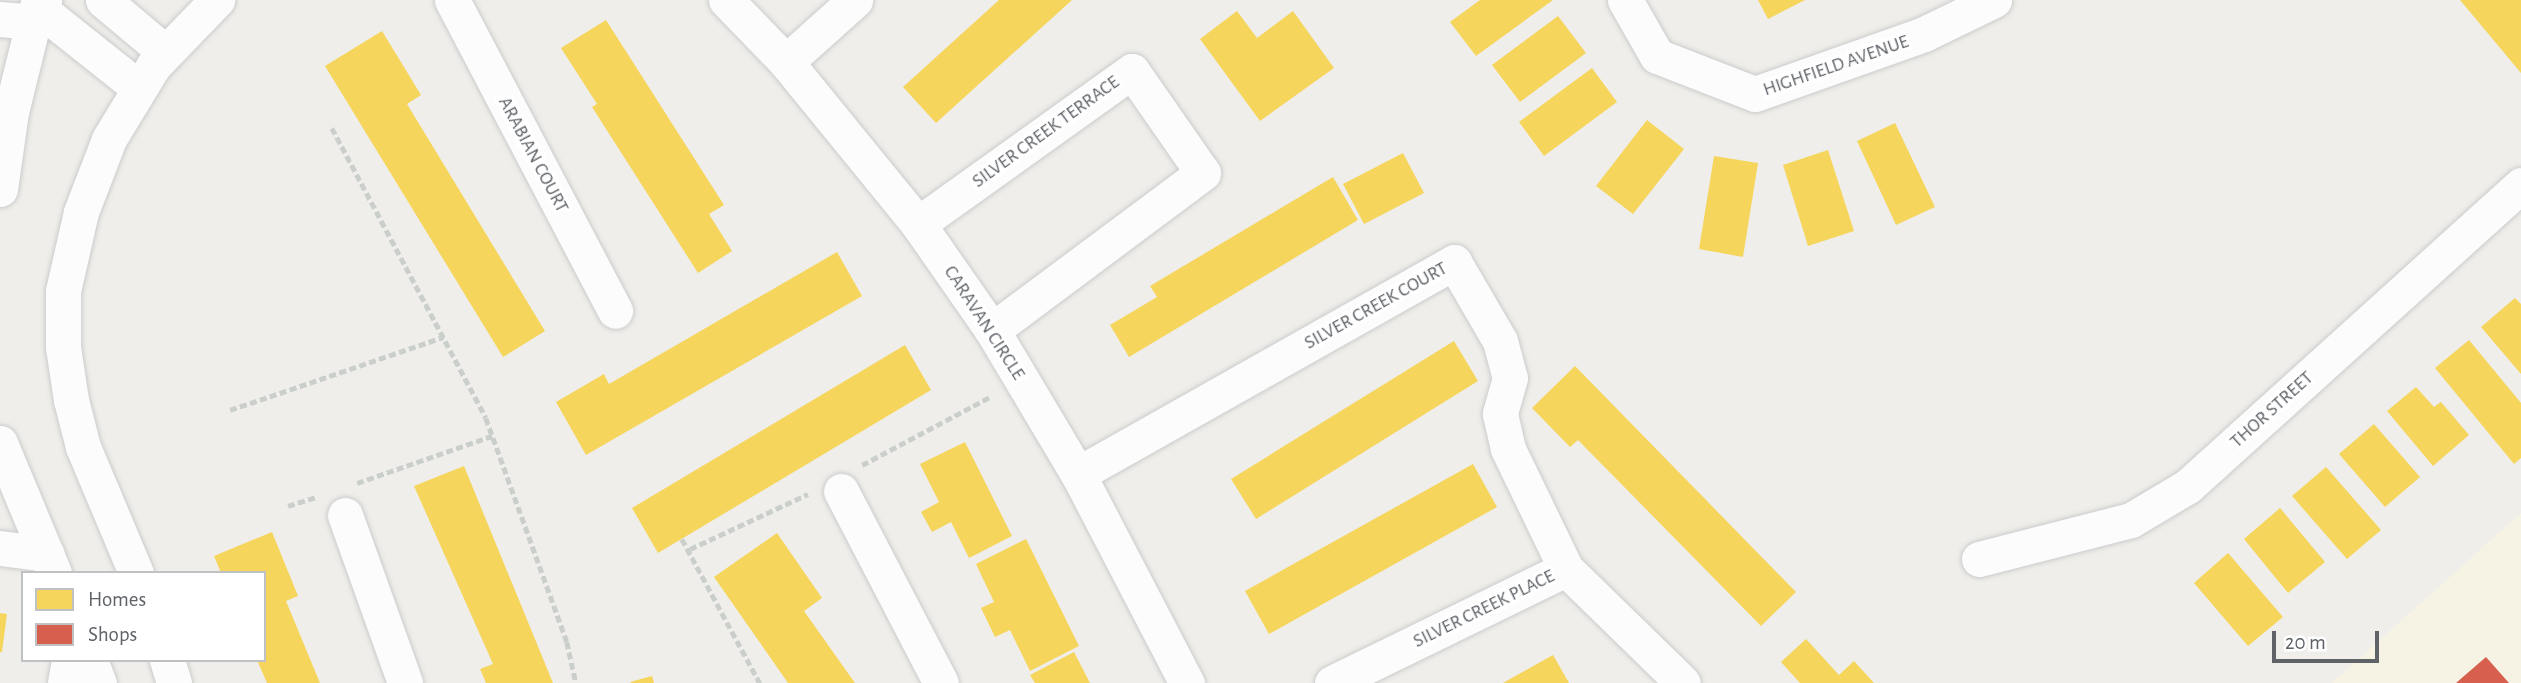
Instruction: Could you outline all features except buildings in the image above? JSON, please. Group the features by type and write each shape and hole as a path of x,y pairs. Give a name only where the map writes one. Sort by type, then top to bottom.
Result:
{"street":[{"path":"103,0 165,52"},
{"path":"135,571 83,447 71,400 63,347 63,291 93,177 108,139 165,52 217,0"},
{"name":"ARABIAN COURT","path":"452,0 615,311"},
{"name":"CARAVAN CIRCLE","path":"726,0 786,62 918,224 992,330 1078,474 1187,683"},
{"path":"786,62 855,0"},
{"name":"HIGHFIELD AVENUE","path":"1625,0 1657,56 1755,94 1924,34 1994,0"},
{"path":"0,189 29,12 139,88"},
{"name":"SILVER CREEK TERRACE","path":"918,224 1132,71 1203,173 992,330"},
{"name":"THOR STREET","path":"1979,559 2131,520 2188,486 2521,185"},
{"name":"SILVER CREEK COURT","path":"1078,474 1454,262 1500,341 1510,378 1500,414 1508,449 1566,569"},
{"path":"0,443 51,564"},
{"path":"841,491 941,683"},
{"path":"340,498 405,683"},
{"path":"0,548 51,564"},
{"name":"SILVER CREEK PLACE","path":"1332,683 1566,569 1683,683"},
{"path":"65,683 69,662"},
{"path":"91,662 99,683"},
{"path":"168,662 174,683"}],"path":[{"path":"332,128 443,337 492,436 567,642 576,683"},
{"path":"230,410 443,337"},
{"path":"288,506 340,498 492,436"},
{"path":"682,539 760,683"}],"shaded area":[{"path":"2521,513 2521,683 2332,683"}]}
